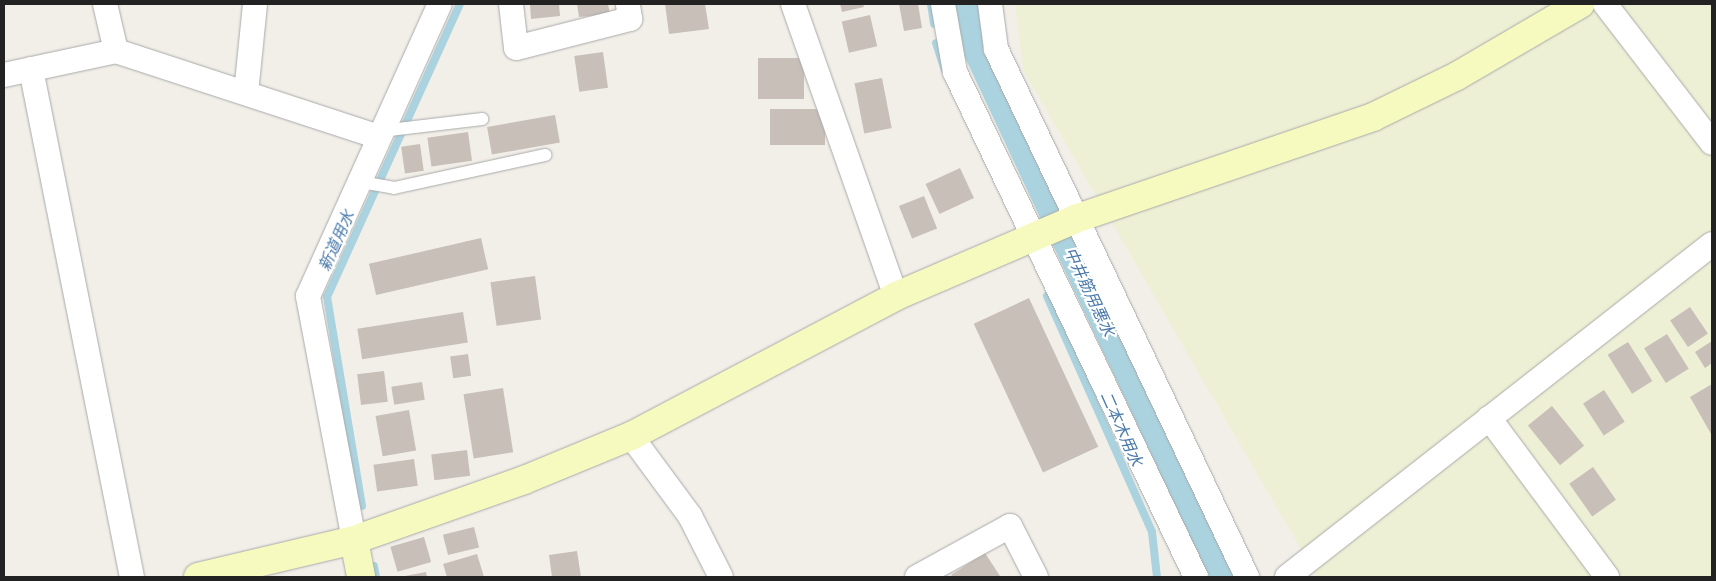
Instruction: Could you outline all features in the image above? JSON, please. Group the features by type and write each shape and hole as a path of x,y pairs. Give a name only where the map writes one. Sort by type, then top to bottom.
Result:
{"street":[{"path":"105,4 116,51"},
{"path":"246,93 255,4"},
{"path":"361,577 308,296 440,4"},
{"path":"511,4 516,48 630,19 628,4"},
{"path":"793,4 896,296"},
{"path":"943,4 955,72 1058,227 1247,577"},
{"path":"990,4 996,49 1058,227 1196,577"},
{"path":"198,577 354,540 524,480 631,436 896,296 1058,227 1373,117 1457,76 1580,4"},
{"path":"1605,4 1712,143"},
{"path":"4,75 116,51 380,134"},
{"path":"31,70 132,577"},
{"path":"1287,577 1712,244"},
{"path":"1489,418 1608,577"},
{"path":"631,436 690,516 721,577"},
{"path":"918,577 1010,526 1036,577"}],"lane":[{"path":"380,134 482,119"},
{"path":"361,182 394,188 545,155"}],"green space":[{"path":"1015,4 1712,4 1712,577 1317,577 1023,70"}],"building":[{"path":"530,4 559,4 560,16 531,19"},
{"path":"577,4 608,4 610,14 579,17"},
{"path":"665,4 705,4 709,29 669,34"},
{"path":"840,4 863,4 864,7 842,12"},
{"path":"899,4 918,4 922,28 904,31"},
{"path":"870,15 877,46 849,53 842,22"},
{"path":"603,52 608,88 579,92 574,56"},
{"path":"758,58 804,58 804,99 758,99"},
{"path":"882,78 892,128 864,133 855,83"},
{"path":"770,109 825,109 825,145 770,145"},
{"path":"555,115 560,143 492,155 487,127"},
{"path":"468,132 472,161 431,166 427,138"},
{"path":"420,144 424,171 405,173 401,147"},
{"path":"960,168 974,198 940,214 926,184"},
{"path":"924,196 937,228 912,239 899,206"},
{"path":"481,238 488,269 376,295 369,264"},
{"path":"535,276 541,320 497,326 490,282"},
{"path":"1029,298 1098,447 1043,472 974,324"},
{"path":"1690,307 1708,334 1688,347 1670,320"},
{"path":"463,312 468,343 362,359 357,329"},
{"path":"1667,334 1689,369 1666,383 1644,348"},
{"path":"1712,341 1712,363 1705,368 1695,352"},
{"path":"1628,342 1652,381 1632,394 1608,355"},
{"path":"468,354 471,376 453,378 450,357"},
{"path":"384,371 388,402 361,405 357,374"},
{"path":"422,382 425,400 394,405 391,387"},
{"path":"1712,384 1712,433 1711,434 1690,397"},
{"path":"503,388 513,452 474,458 463,394"},
{"path":"1604,390 1625,422 1604,435 1583,404"},
{"path":"1552,406 1584,446 1560,465 1528,426"},
{"path":"409,410 416,450 383,456 376,416"},
{"path":"467,450 470,476 434,480 431,454"},
{"path":"414,459 418,486 377,491 373,465"},
{"path":"1593,467 1616,500 1592,516 1569,484"},
{"path":"474,527 479,547 448,555 443,535"},
{"path":"424,537 431,562 398,572 390,547"},
{"path":"577,551 581,577 552,577 549,555"},
{"path":"985,553 1000,576 953,577 951,575"},
{"path":"477,554 484,577 447,577 443,564"},
{"path":"426,572 427,577 405,577 405,576"}],"waterway":[{"name":"新道用水","path":"362,506 327,297 460,4"},
{"name":"二本木用水","path":"931,4 934,24"},
{"name":"中井筋用悪水","path":"968,4 973,44 1223,577"},
{"name":"二本木用水","path":"936,43 945,71"},
{"name":"二本木用水","path":"1047,296 1152,532 1157,577"},
{"name":"新道用水","path":"374,566 376,577"}]}
